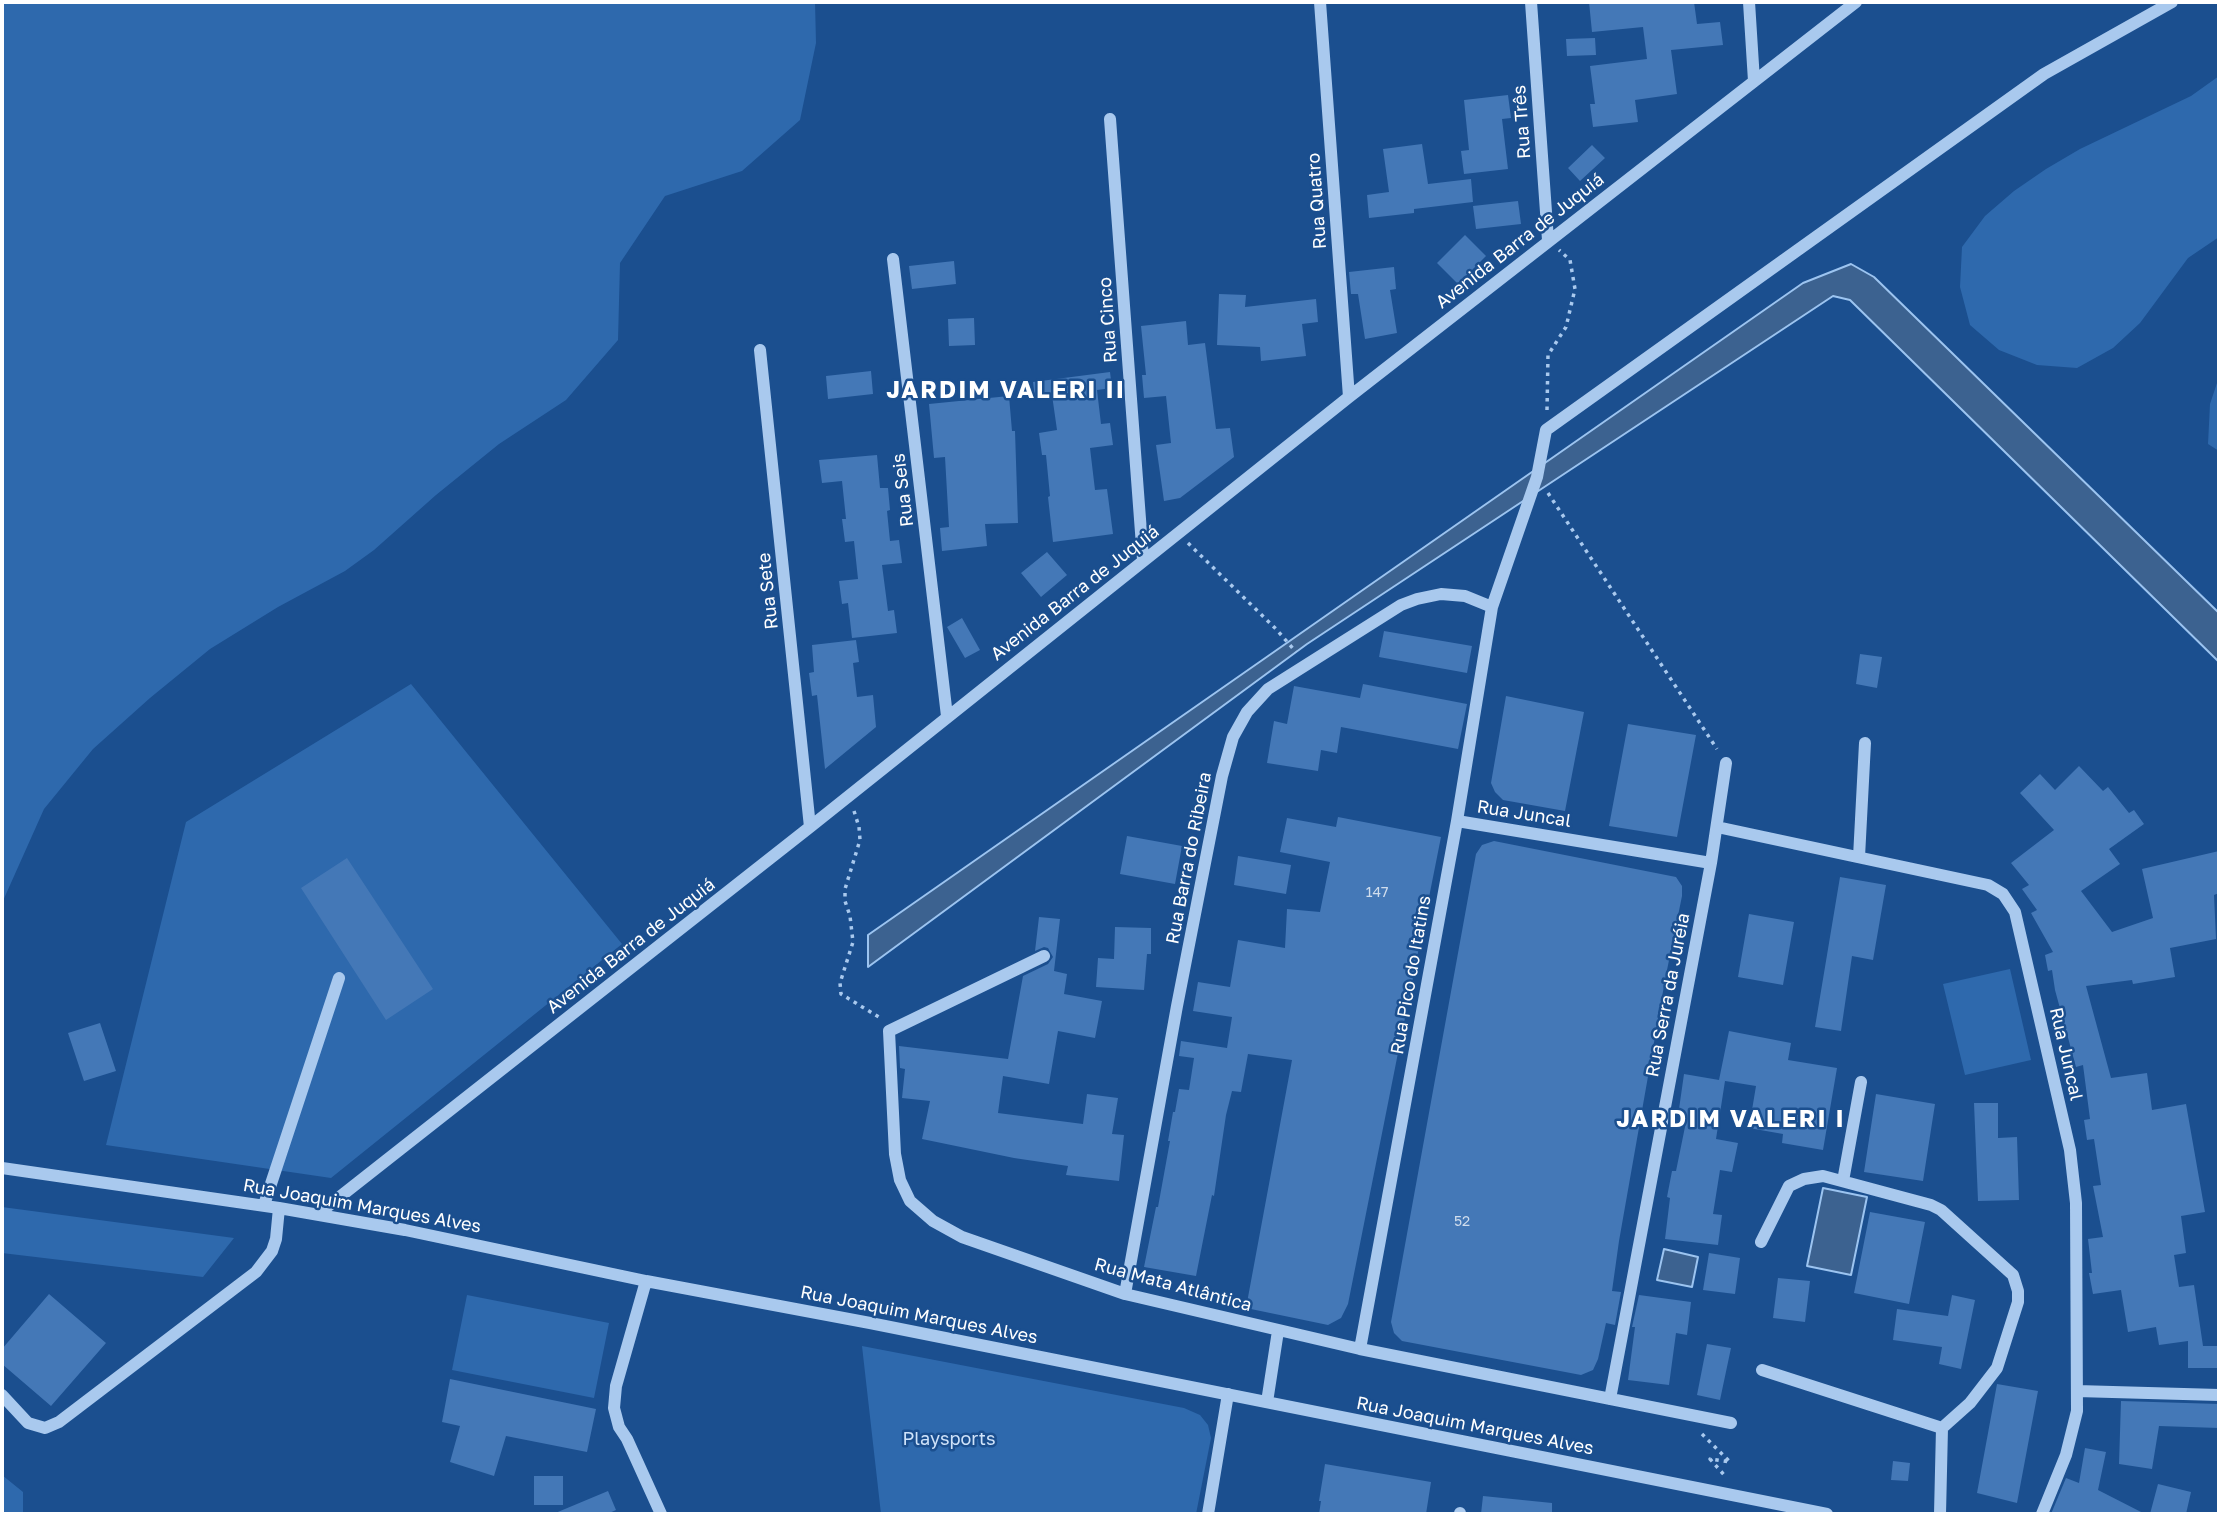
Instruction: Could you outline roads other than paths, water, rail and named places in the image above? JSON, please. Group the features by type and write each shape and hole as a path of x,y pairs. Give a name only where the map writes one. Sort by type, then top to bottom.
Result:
{"street":[{"name":"Rua Quatro","path":"1320,2 1349,397"},
{"name":"Rua Três","path":"1531,2 1548,240"},
{"path":"1749,2 1754,81"},
{"name":"Avenida Barra de Juquiá","path":"318,1214 810,827 1143,559 1179,534 1548,240 1856,2"},
{"name":"Rua Pico do Itatins","path":"1360,1349 1457,821 1492,607 1537,477 1546,430 2044,74 2172,2"},
{"name":"Rua Cinco","path":"1110,120 1143,559"},
{"name":"Rua Seis","path":"893,259 947,716"},
{"name":"Rua Sete","path":"760,350 810,827"},
{"name":"Rua Barra do Ribeira","path":"1125,1294 1222,776 1233,737 1247,712 1268,689 1401,606 1417,599 1441,594 1465,596 1492,607"},
{"path":"1859,857 1865,743"},
{"name":"Rua Serra da Juréia","path":"1610,1399 1711,863 1726,763"},
{"name":"Rua Juncal","path":"1457,821 1711,863"},
{"name":"Rua Juncal","path":"1717,827 1988,885 2003,894 2015,912 2074,1176 2077,1391 2073,1433 2042,1514"},
{"name":"Rua Mata Atlântica","path":"1044,956 889,1031 895,1154 900,1180 910,1201 933,1221 962,1237 1125,1294 1360,1349 1731,1423"},
{"path":"264,1205 339,978"},
{"path":"1843,1181 1861,1082"},
{"name":"Rua Joaquim Marques Alves","path":"2,1168 264,1205 405,1230 646,1281 870,1323 1827,1514"},
{"path":"1761,1242 1790,1186 1796,1181 1813,1176 1919,1201 1941,1210 2013,1275 2018,1302 1997,1368 1970,1403 1942,1428 1940,1514"},
{"path":"2,1395 28,1423 45,1428 59,1422 256,1272 272,1251 276,1240 279,1208"},
{"path":"646,1281 616,1386 614,1408 619,1427 628,1438 661,1514"},
{"path":"1267,1402 1278,1331"},
{"path":"1762,1370 1942,1428"},
{"path":"2077,1391 2219,1395"},
{"path":"1208,1514 1228,1394"}],"district":[{"name":"JARDIM VALERI II","path":"1006,390"},
{"name":"JARDIM VALERI I","path":"1731,1119"}],"park label":[{"name":"Playsports","path":"949,1439"}]}
